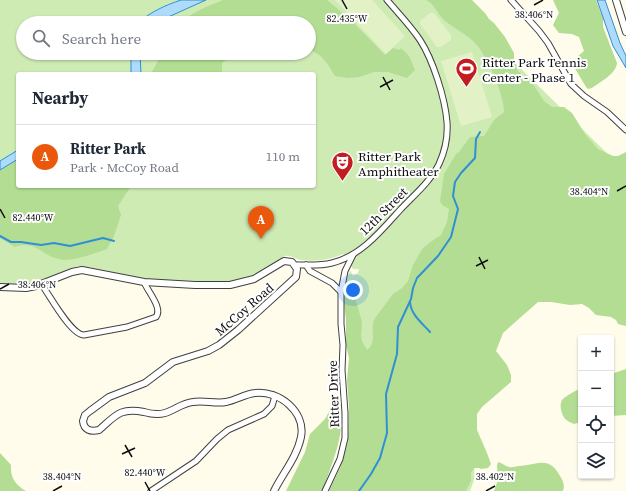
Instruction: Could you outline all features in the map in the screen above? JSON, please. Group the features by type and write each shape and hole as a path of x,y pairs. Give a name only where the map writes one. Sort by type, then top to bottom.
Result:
{"street":[{"name":"12th Street","path":"296,265 334,262 356,252 378,235 429,180 440,162 447,132 447,122 440,88 425,49 413,31 387,0"},
{"path":"511,0 539,31 571,84 584,96 607,112 626,130"},
{"path":"616,0 626,32"},
{"name":"Ritter Drive","path":"325,491 340,459 345,438 341,292 345,271 351,258 356,252"},
{"name":"McCoy Road","path":"0,287 26,288 42,285 72,272 82,270 144,282 195,285 230,285 254,279 284,261 290,260 296,265 298,272 293,280 225,341 208,351 173,362 145,382 109,397 83,418 83,424 88,430 95,431 115,416 128,410 159,414 169,412 182,405 192,402 225,402 254,393 266,393 275,396 287,403 297,412 301,421 302,430 295,455 274,491"},
{"path":"306,265 310,271 332,284 341,292"},
{"path":"42,285 69,325 77,334 84,335 127,326 156,317 159,309 144,282"},
{"path":"150,491 193,464 216,439 228,430 264,414 272,406 275,396"}],"green space":[{"path":"0,0 451,0 626,172 476,312 475,475 470,491 340,491 354,447 349,326 354,289 345,285 350,270 353,276 358,273 359,269 353,269 343,254 328,259 312,261 285,256 252,276 235,282 185,282 142,279 78,266 34,283 21,285 0,285"},
{"path":"223,0 327,0 351,20 385,55 393,48 399,50 401,48 409,56 415,70 407,78 388,72 374,72 359,77 348,78 335,76 322,57 316,53 316,16 190,16"},
{"path":"335,0 372,0 405,36 386,54"},
{"path":"426,0 472,0 505,37 514,53 514,61 518,71 533,84 544,101 552,107 564,107 572,113 585,134 598,149 613,156 618,156 626,152 626,326 618,324 616,320 611,317 596,315 582,304 570,305 551,302 538,302 503,333 496,351 507,365 511,375 511,382 482,407 477,414 477,430 491,464 488,468 475,468 471,472 471,481 466,491 329,491 340,468 348,441 349,407 347,380 349,358 346,345 346,319 343,297 346,293 350,293 354,296 362,322 362,341 367,350 373,339 373,322 375,318 393,294 402,288 408,281 413,265 422,249 441,235 447,222 449,209 442,205 440,201 444,174 456,154 470,137 484,136 494,120 504,112 502,97 490,67 476,44 469,37 444,20 432,4"},
{"path":"553,0 596,0 603,18 603,27 617,63 611,74 592,88 588,89 586,87 573,65 576,58 584,51 579,37 572,34 559,33 553,25 559,13"},
{"path":"430,13 434,13 451,35 451,40 441,47 437,47 420,24 420,21"},
{"name":"Ritter Park Tennis Center - Phase 1","path":"472,52 492,117 461,126 441,61"},
{"path":"158,60 227,60 222,63 222,72 152,72"},
{"path":"16,160 16,188 130,188 118,206 121,215 114,236 107,249 80,258 64,260 57,259 34,247 22,245 15,247 0,238 0,170"},
{"path":"626,369 626,415 614,416 614,373"},
{"path":"578,390 578,423 574,424 565,419 561,411 562,400"},
{"path":"334,409 339,415 341,424 340,436 323,491 286,491 305,452 310,434 325,419 330,410"},
{"path":"0,453 11,465 11,473 14,480 26,491 0,491"},
{"path":"498,462 508,467 547,463 556,470 563,481 564,489 563,491 494,491 498,480"}],"water":[{"path":"181,0 206,0 171,16 147,16"},
{"path":"597,0 605,0 626,56 626,68 613,46"},
{"path":"131,60 140,60 141,72 131,72"},
{"path":"16,151 16,160 0,170 0,161"}],"waterway":[{"path":"359,491 380,458 387,433 386,394 397,354 398,327 411,299 417,278 438,256 451,237 458,209 453,196 455,182 475,158 476,139 480,132"},
{"path":"0,236 11,242 41,245 54,243 70,246 103,238 114,241"},
{"path":"410,302 412,311 430,332"}],"place":[{"name":"Ritter Park Tennis Center - Phase 1","path":"467,88"},
{"name":"Ritter Park Amphitheater","path":"343,182"},
{"name":"Ritter Park","path":"261,239"}]}
